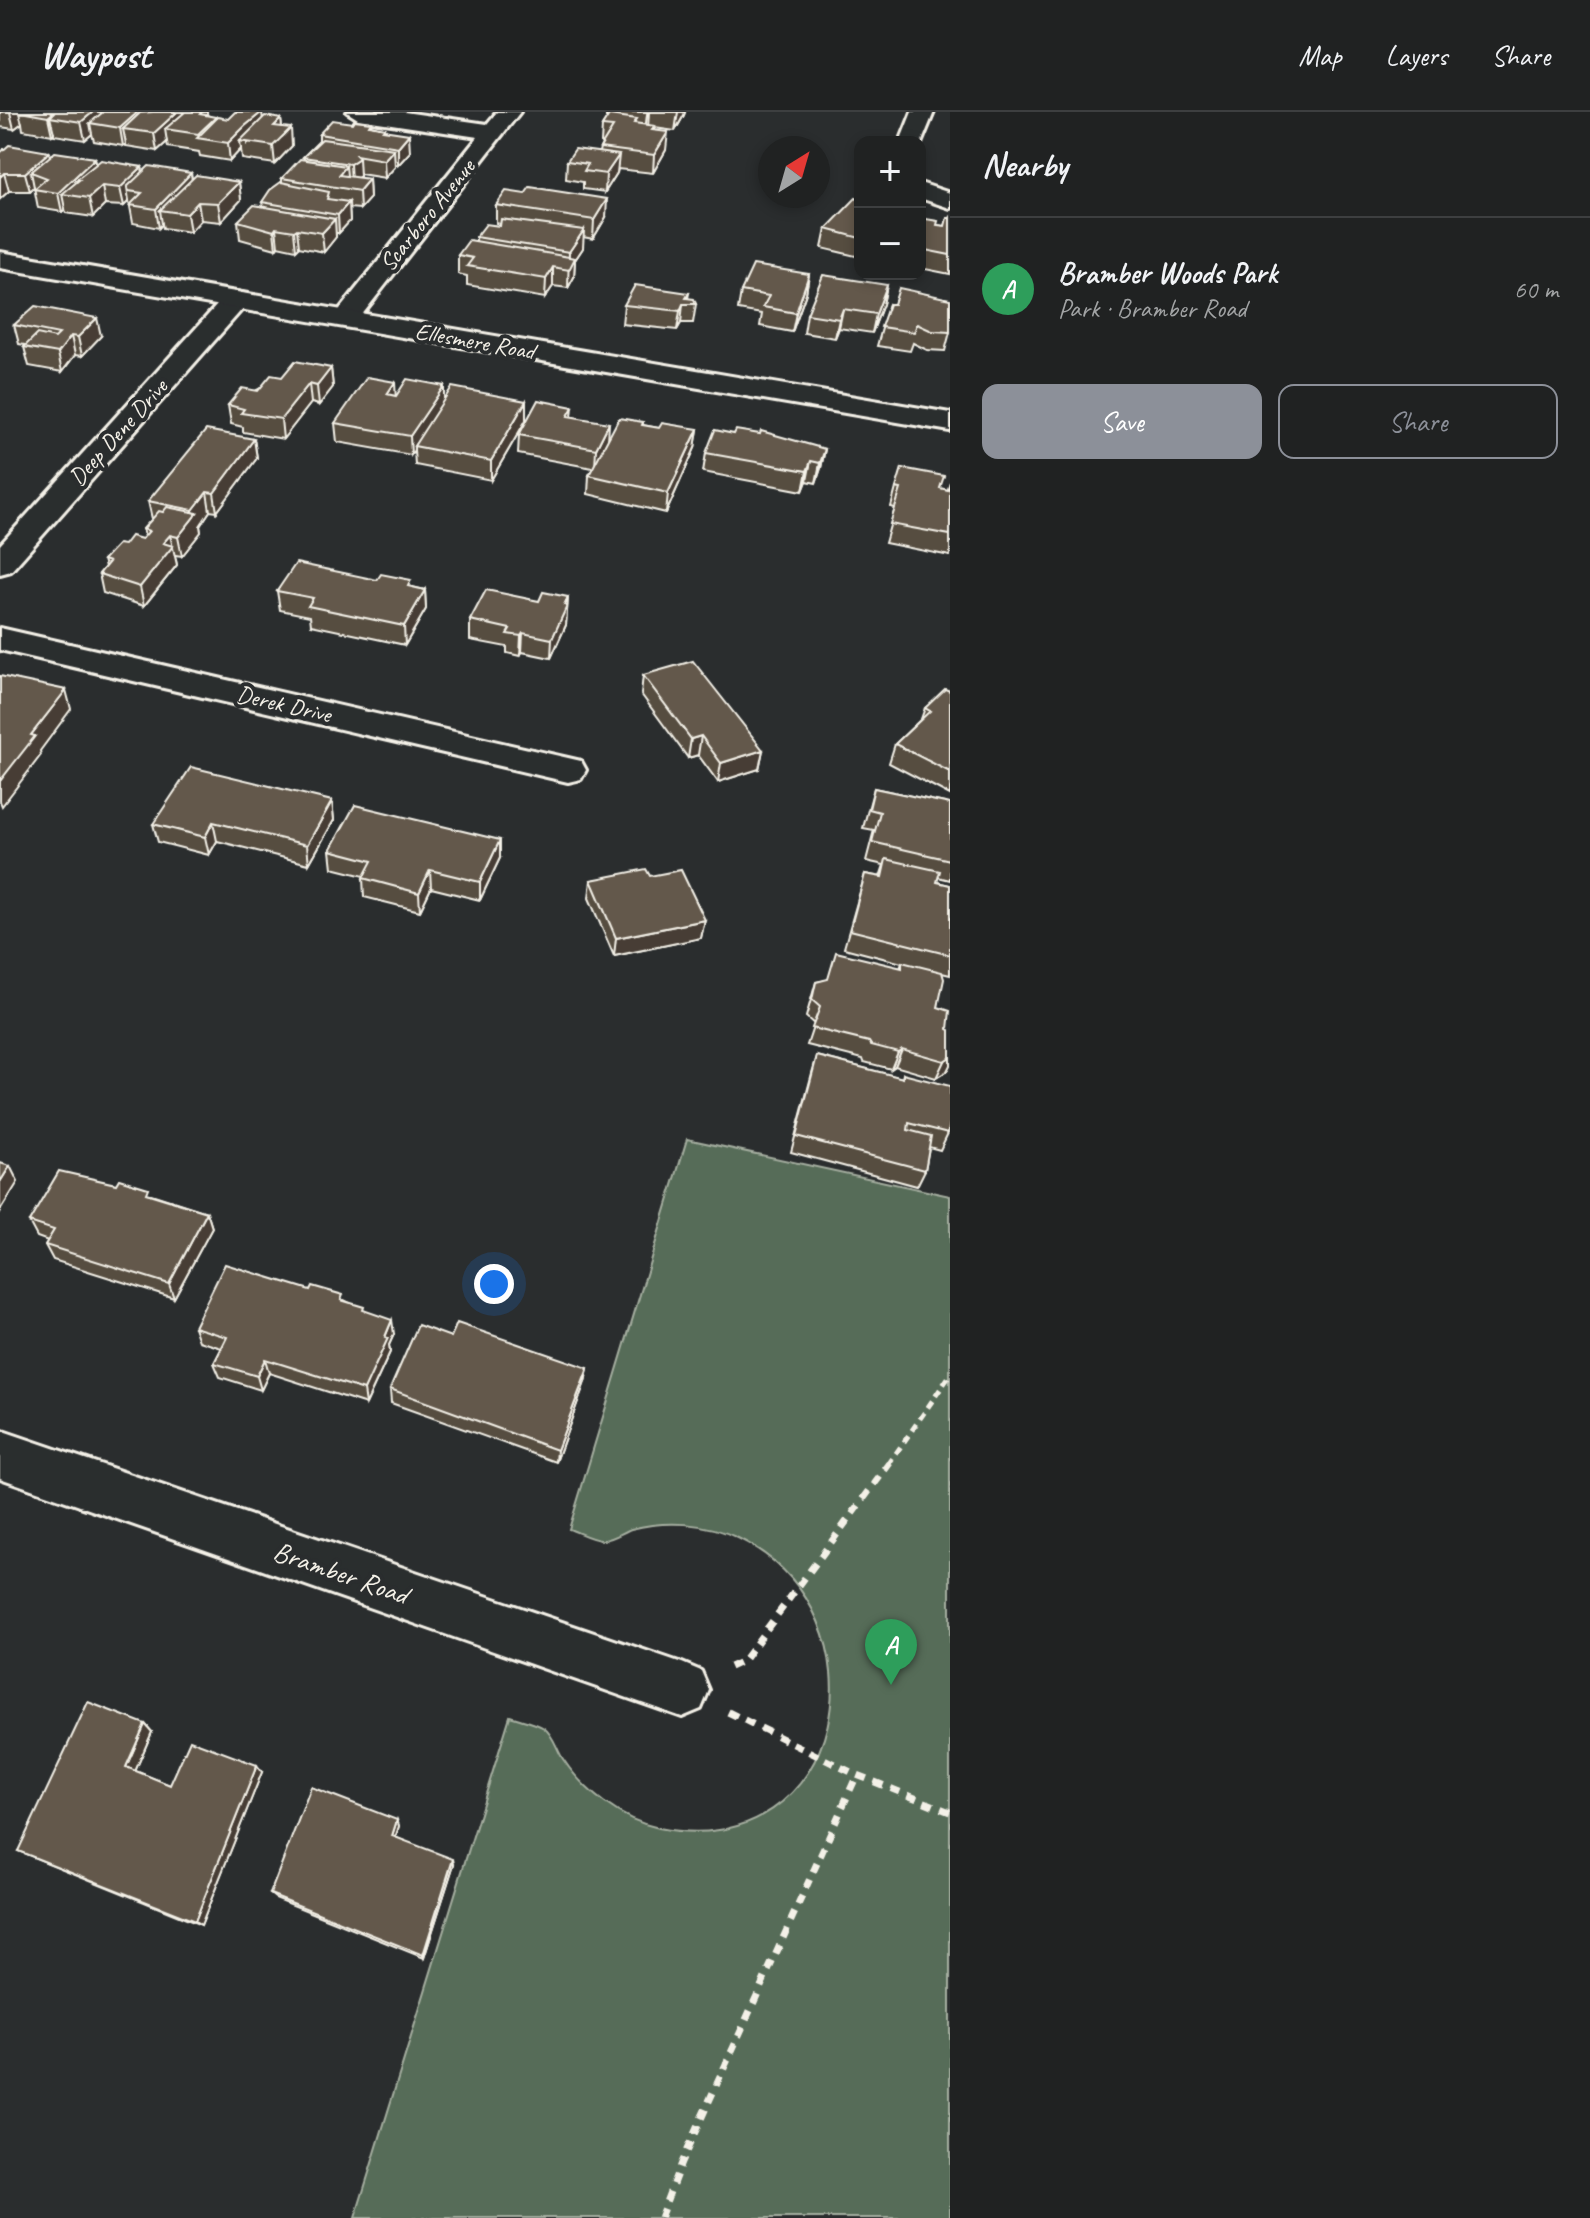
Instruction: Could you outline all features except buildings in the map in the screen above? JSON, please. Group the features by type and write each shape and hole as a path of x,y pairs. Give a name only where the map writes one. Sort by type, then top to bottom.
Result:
{"street":[{"path":"358,112 493,132"},
{"name":"Scarboro Avenue","path":"345,319 509,112"},
{"path":"913,136 923,112"},
{"path":"926,192 950,201"},
{"name":"Ellesmere Road","path":"0,260 950,422"},
{"name":"Deep Dene Drive","path":"0,564 236,300"},
{"name":"Derek Drive","path":"0,639 568,770"},
{"name":"Bramber Road","path":"0,1454 682,1690"}],"path":[{"path":"682,1690 743,1661 924,1417 950,1375"},
{"path":"682,1690 857,1775 950,1812"},
{"path":"660,2218 681,2163 857,1775"}],"green space":[{"path":"687,1139 950,1196 950,2218 355,2218 510,1716 544,1728 563,1759 592,1793 630,1818 659,1828 723,1829 773,1809 808,1773 828,1726 831,1673 818,1621 787,1574 738,1538 699,1526 644,1526 603,1540 569,1529"}],"place":[{"name":"Bramber Woods Park","path":"891,1685"}]}
